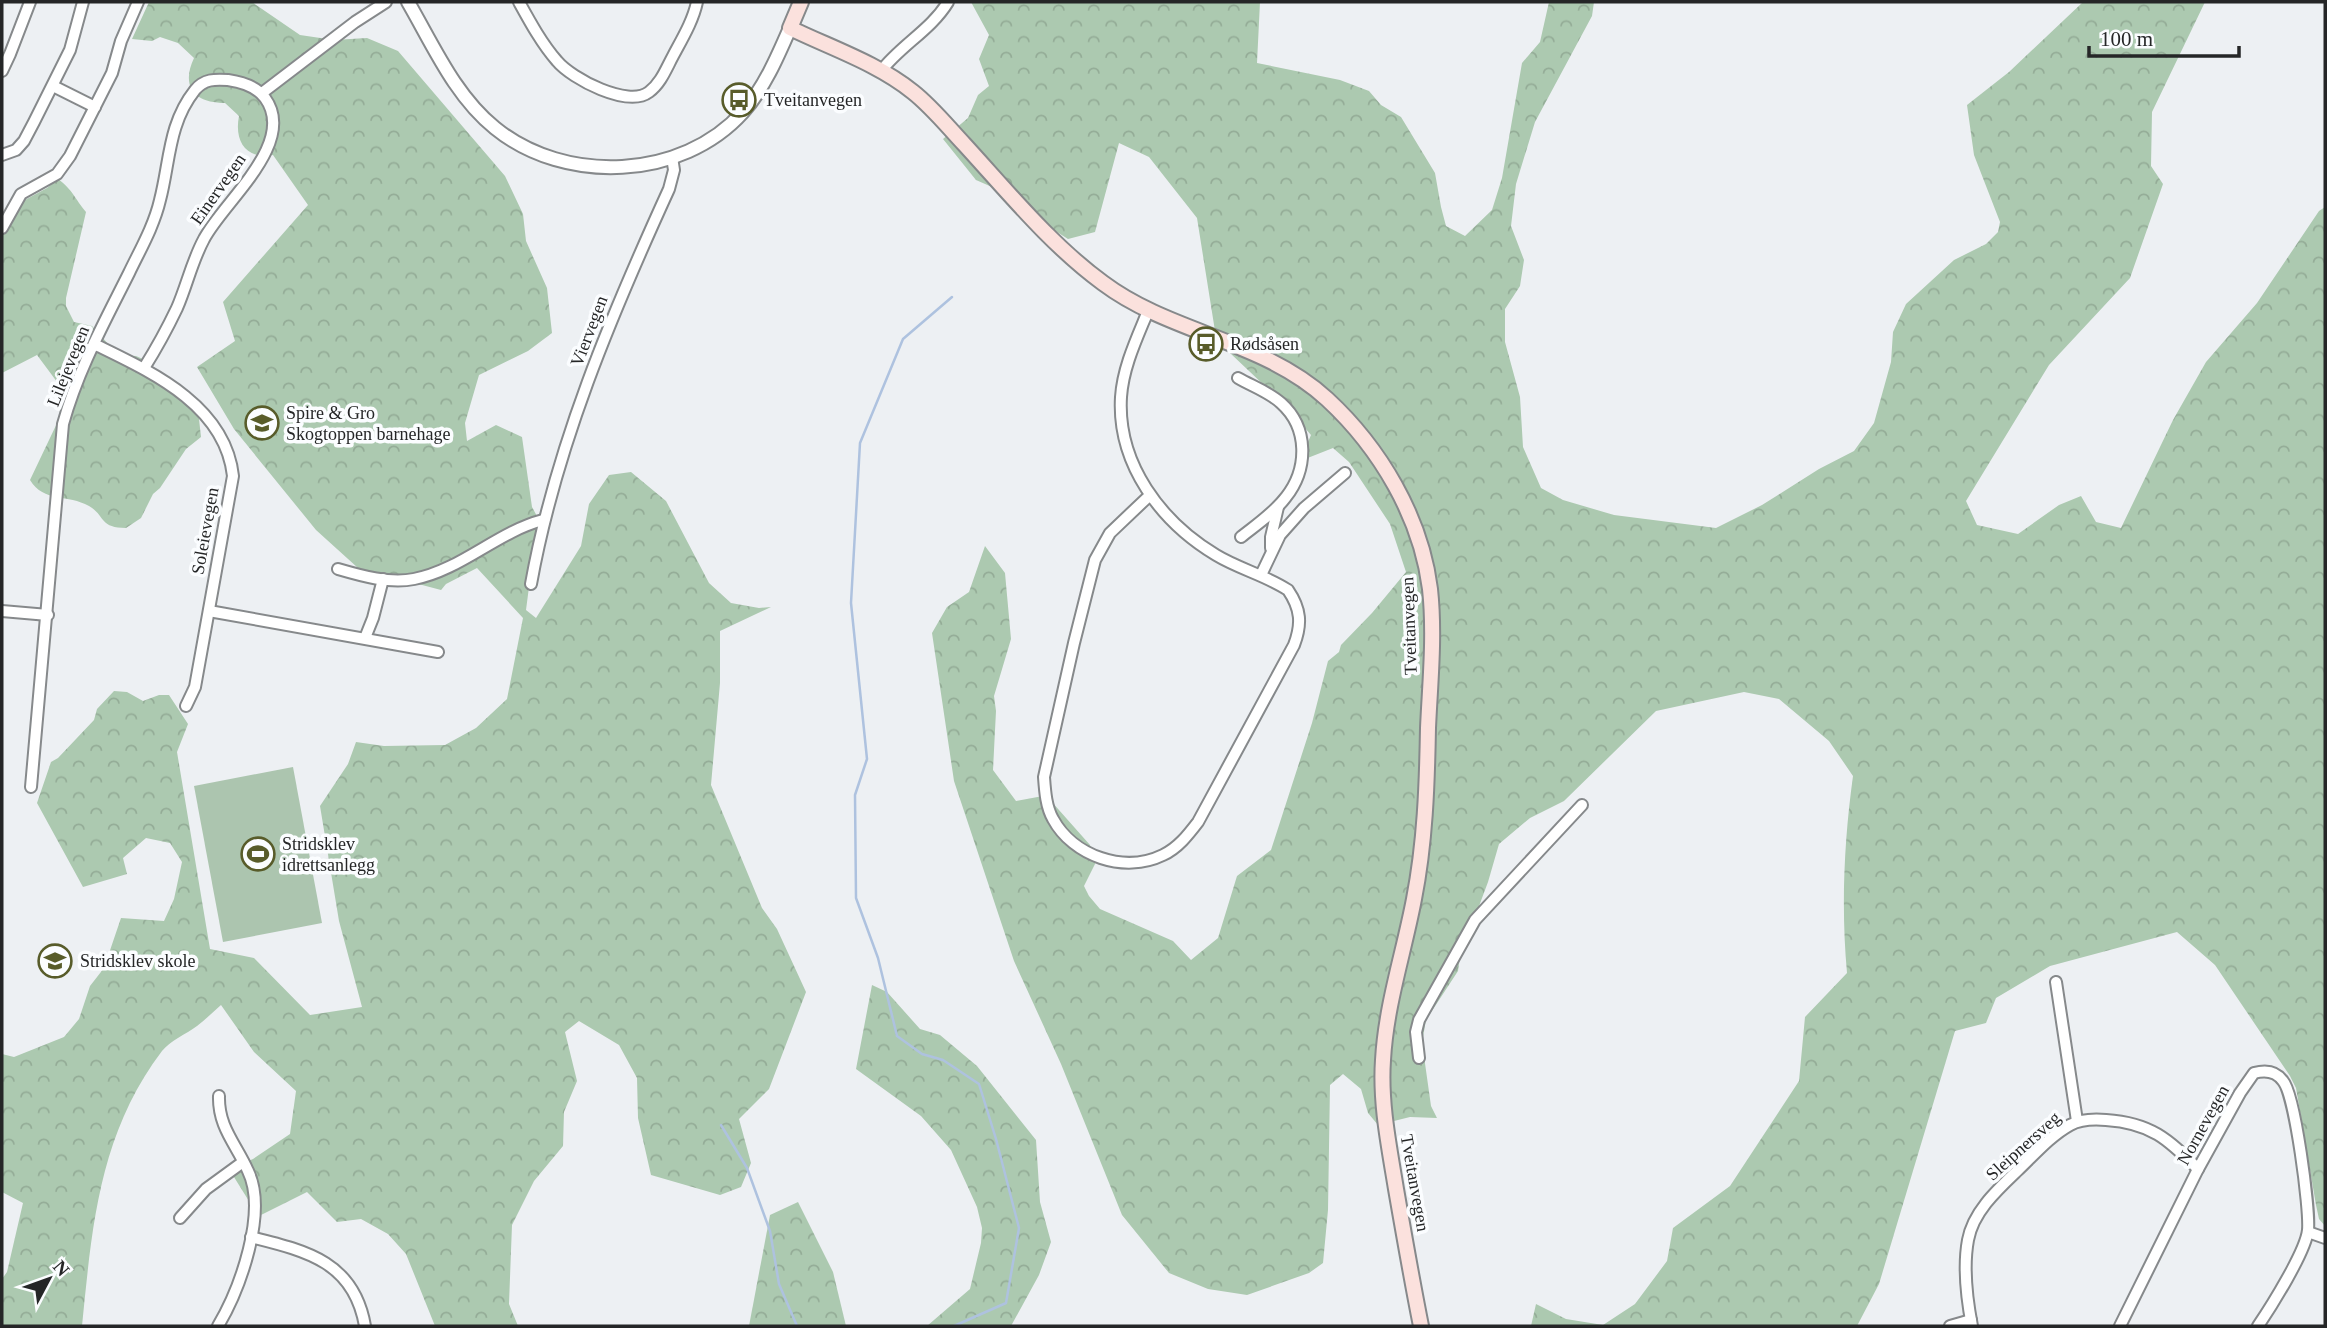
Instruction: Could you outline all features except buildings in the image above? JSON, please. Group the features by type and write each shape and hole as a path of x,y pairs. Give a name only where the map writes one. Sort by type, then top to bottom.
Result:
{"main road":[{"path":"790,28 801,2"},
{"name":"Tveitanvegen","path":"790,28 881,71 921,99 1080,265 1112,290 1148,310 1259,355 1304,380 1325,397 1358,432 1390,477 1409,516 1424,561 1430,590 1424,828 1414,901 1390,1008 1382,1078 1387,1138 1421,1326"}],"street":[{"path":"2,68 30,2"},
{"path":"2,155 16,150 24,141 70,50 83,2"},
{"path":"2,229 21,194 57,174 79,140 112,72 121,41 138,2"},
{"path":"262,93 355,22 386,2"},
{"path":"408,2 462,94 489,123 524,148 554,159 602,167 630,166 672,158 709,140 742,113 771,69 790,28"},
{"path":"519,2 544,43 566,70 615,94 637,97 648,93 660,80 683,37 697,2"},
{"path":"881,71 891,58 932,23 948,2"},
{"name":"Lilejevegen","path":"32,787 64,424 71,395 147,235 160,202 169,142 195,90 214,79 233,81 262,93"},
{"path":"53,86 95,107"},
{"name":"Einervegen","path":"144,369 177,307 192,262 206,235 250,179 273,131 274,113 262,93"},
{"name":"Viervegen","path":"531,584 543,520 562,458 611,318 669,189 674,170 672,158"},
{"path":"1148,310 1132,351 1121,398 1124,439 1138,477 1150,495 1201,545 1288,590 1299,611 1299,630 1294,645 1198,822 1186,838 1163,855 1131,863 1110,861 1087,853 1062,832 1052,818 1044,777 1074,642 1096,560 1110,533 1150,495"},
{"name":"Soleievegen","path":"94,344 144,369 184,395 201,411 218,434 230,459 233,475 209,611 195,687 186,706"},
{"path":"1238,378 1281,403 1292,415 1303,446 1302,465 1297,481 1278,507 1241,537"},
{"path":"1261,575 1280,535 1304,508 1345,473"},
{"path":"1272,551 1271,537 1278,507"},
{"path":"338,569 383,579 413,579 433,574 514,529 543,520"},
{"path":"365,638 383,579"},
{"path":"2,611 48,615"},
{"path":"209,611 439,652"},
{"path":"1419,1058 1416,1032 1419,1020 1475,920 1582,806"},
{"path":"2056,982 2077,1121"},
{"name":"Nornevegen","path":"2120,1326 2198,1169 2248,1079 2260,1072 2272,1072 2283,1080 2290,1096 2301,1158 2308,1232"},
{"path":"218,1326 239,1280 251,1237 255,1203 254,1185 225,1131 219,1111 219,1096"},
{"name":"Sleipnersveg","path":"1972,1323 1966,1256 1973,1224 2005,1183 2056,1135 2077,1121 2120,1121 2145,1127 2169,1141 2198,1169"},
{"path":"180,1218 206,1189 243,1162"},
{"path":"2258,1326 2281,1289 2308,1232 2325,1238"},
{"path":"251,1237 302,1252 341,1273 355,1294 365,1326"},
{"path":"1950,1326 1972,1323"}],"green space":[{"path":"149,2 252,2 300,35 334,40 367,38 398,51 505,176 523,214 526,241 547,288 552,333 528,351 479,375 465,423 467,441 496,425 522,437 532,507 538,518 526,610 536,618 581,546 589,504 609,475 631,472 666,501 709,583 731,603 759,608 771,607 720,631 720,683 711,785 762,908 777,929 806,992 769,1089 739,1119 751,1163 741,1187 720,1195 651,1175 638,1118 637,1078 619,1045 579,1021 565,1032 577,1081 564,1112 563,1146 534,1181 512,1225 509,1304 518,1326 435,1326 406,1254 388,1234 361,1219 337,1222 307,1192 261,1215 252,1206 229,1169 253,1159 290,1134 296,1091 254,1052 221,1005 162,1051 124,1115 102,1182 95,1217 82,1326 2,1326 2,1279 7,1272 23,1203 2,1192 2,1054 14,1057 64,1037 79,1019 90,986 104,968 121,918 164,921 174,899 182,862 170,843 146,838 123,858 127,874 83,887 37,803 51,762 94,720 97,709 114,691 127,692 143,701 159,695 169,695 188,724 177,752 210,949 254,958 310,1015 362,1007 339,921 320,806 348,764 356,742 384,746 445,745 476,728 507,699 523,618 477,568 446,584 441,590 358,568 316,530 234,429 197,367 235,341 223,302 308,205 273,155 256,155 244,147 238,133 239,116 225,103 206,100 193,92 189,78 194,58 178,43 160,37 152,41 132,39"},
{"path":"971,2 1260,2 1257,63 1340,80 1369,91 1381,105 1401,117 1435,173 1446,226 1465,236 1492,210 1502,178 1522,63 1540,42 1549,2 1594,2 1592,16 1535,122 1516,184 1511,226 1524,260 1520,286 1505,309 1505,342 1520,397 1523,447 1541,488 1563,500 1614,515 1716,528 1762,505 1819,469 1854,451 1874,423 1891,362 1893,332 1906,304 1954,260 1986,244 1998,232 2000,222 1974,155 1967,105 2009,72 2083,2 2205,2 2152,112 2151,166 2163,184 2130,278 2049,365 1966,501 1977,525 2018,534 2059,505 2081,496 2096,522 2121,528 2173,420 2206,362 2257,303 2319,211 2325,207 2325,1226 2319,1219 2296,1088 2290,1076 2215,965 2177,932 2050,966 1996,998 1986,1023 1955,1031 1879,1284 1857,1326 1531,1326 1536,1304 1566,1319 1603,1325 1635,1304 1667,1261 1673,1228 1730,1186 1799,1081 1805,1017 1847,973 1844,874 1853,776 1829,741 1779,699 1744,692 1656,711 1564,801 1530,818 1499,844 1460,957 1458,971 1426,1020 1422,1042 1431,1106 1437,1118 1410,1117 1378,1125 1368,1113 1361,1089 1343,1074 1330,1085 1328,1210 1323,1263 1309,1273 1247,1295 1208,1289 1169,1273 1122,1215 1061,1064 1014,961 954,781 932,633 947,607 969,592 985,546 1005,573 1011,639 994,696 996,711 993,770 1016,801 1043,796 1051,801 1090,845 1096,862 1084,886 1100,909 1173,941 1191,960 1218,938 1237,876 1271,850 1312,723 1328,661 1339,652 1341,645 1406,572 1390,524 1349,462 1333,448 1300,461 1311,435 1286,406 1230,353 1215,331 1197,218 1149,157 1119,143 1095,232 1068,239 1046,225 1026,202 976,180 943,139 968,118 978,95 989,86 979,59 989,35"},
{"path":"58,179 71,191 86,212 66,298 66,306 74,322 92,326 118,355 136,356 145,360 157,375 198,410 201,437 186,449 153,494 141,518 126,528 111,526 81,502 42,492 30,480 69,398 37,355 2,373 2,232 23,201"},
{"name":"Stridsklev idrettsanlegg","path":"293,767 322,923 223,942 194,786"},
{"path":"872,985 887,992 920,1029 940,1035 977,1066 1036,1140 1040,1202 1051,1242 1039,1275 1011,1326 927,1326 970,1289 982,1228 977,1207 951,1150 921,1116 856,1069"},
{"path":"798,1202 833,1272 846,1326 749,1326 770,1215"}],"waterway":[{"path":"952,297 903,339 860,443 851,603 867,759 855,795 856,898 878,958 897,1036 922,1054 943,1060 979,1084 1019,1228 1006,1303 954,1326"},
{"path":"721,1125 747,1168 770,1231 779,1284 797,1326"}],"place":[{"name":"Tveitanvegen","path":"739,100"},
{"name":"Rødsåsen","path":"1206,344"},
{"name":"Spire & Gro Skogtoppen barnehage","path":"262,423"},
{"name":"Stridsklev idrettsanlegg","path":"258,854"},
{"name":"Stridsklev skole","path":"55,961"}]}
